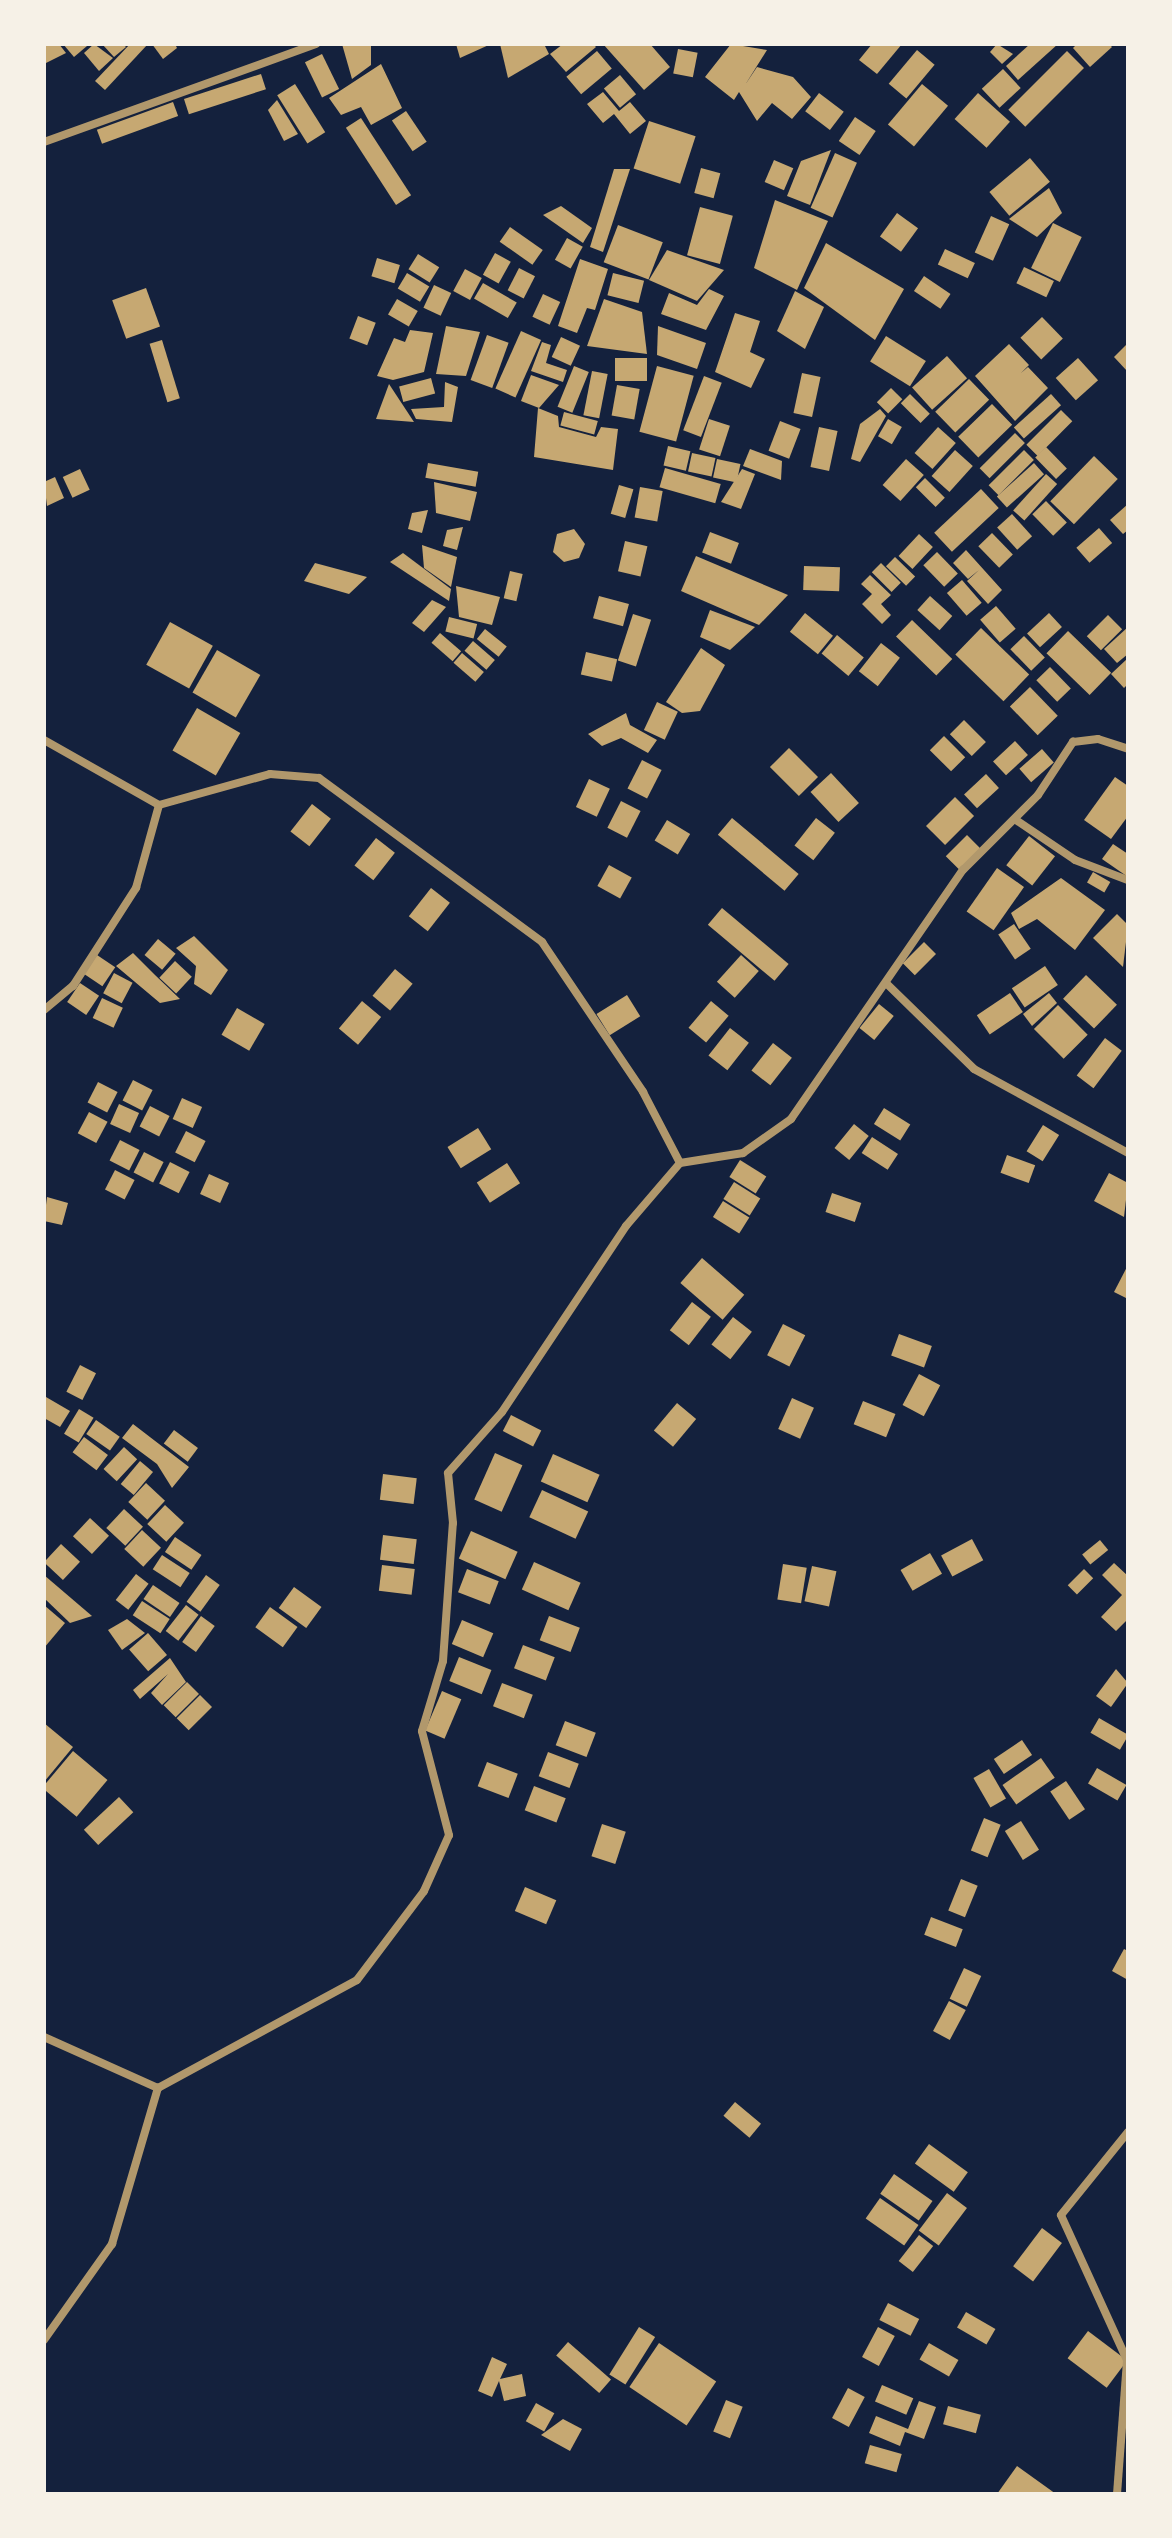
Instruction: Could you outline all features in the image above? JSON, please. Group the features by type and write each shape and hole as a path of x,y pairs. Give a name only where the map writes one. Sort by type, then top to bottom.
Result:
{"street":[{"path":"44,142 316,44"},
{"path":"44,2340 112,2244 158,2088 357,1980 424,1891 449,1835 422,1731 443,1661 453,1523 448,1473 502,1412 626,1226 680,1163 743,1153 791,1119 963,870 1016,820 1073,742 1098,739 1128,749"},
{"path":"44,740 159,805 270,774 319,778 542,942 643,1092 680,1163"},
{"path":"44,1010 73,986 136,888 159,805"},
{"path":"1016,820 1075,860 1128,880"},
{"path":"886,983 974,1069 1128,1153"},
{"path":"44,2037 158,2088"},
{"path":"1117,2494 1127,2360 1061,2215 1128,2132"}],"building":[{"path":"44,44 59,44 66,53 44,64"},
{"path":"63,44 85,44 87,46 74,57"},
{"path":"94,44 113,58 99,71 84,53"},
{"path":"102,44 123,44 126,47 114,57"},
{"path":"130,44 148,44 105,90 95,81"},
{"path":"152,44 175,44 177,48 163,59"},
{"path":"342,44 371,44 371,65 352,79"},
{"path":"456,44 491,44 460,58"},
{"path":"500,44 544,44 549,54 508,78"},
{"path":"563,44 593,44 596,47 566,72 550,54"},
{"path":"603,44 650,44 670,67 644,90"},
{"path":"731,44 767,50 745,85 757,67 793,77 811,97 792,119 772,103 757,121 739,92 734,100 705,77"},
{"path":"872,44 902,44 877,74 859,60"},
{"path":"997,44 1013,54 1002,64 990,52"},
{"path":"1030,44 1058,44 1018,80 1006,66"},
{"path":"1077,44 1109,44 1112,47 1090,67 1073,48"},
{"path":"678,49 698,53 693,77 673,74"},
{"path":"917,50 935,65 906,98 889,84"},
{"path":"597,51 612,69 581,94 566,77"},
{"path":"1067,51 1084,68 1025,127 1008,110"},
{"path":"322,54 339,89 322,97 305,62"},
{"path":"381,64 402,108 371,125 361,107 341,115 329,98"},
{"path":"1003,69 1021,88 1000,108 982,89"},
{"path":"261,74 266,89 189,114 184,99"},
{"path":"620,75 636,94 620,108 604,88"},
{"path":"295,84 325,132 307,143 277,95"},
{"path":"922,84 948,106 914,146 888,125"},
{"path":"603,92 619,111 630,102 646,121 630,134 614,114 603,123 587,104"},
{"path":"819,93 844,112 830,130 805,111"},
{"path":"978,93 1010,122 987,148 955,119"},
{"path":"277,100 298,134 284,141 268,110"},
{"path":"173,102 178,116 102,144 97,130"},
{"path":"406,111 427,142 413,151 392,121"},
{"path":"855,117 876,131 860,155 839,141"},
{"path":"361,118 411,195 396,205 346,128"},
{"path":"649,121 696,136 680,184 634,169"},
{"path":"831,150 810,205 787,196 801,161"},
{"path":"835,153 857,163 833,218 811,208"},
{"path":"1030,158 1050,182 1009,216 989,192"},
{"path":"774,160 793,168 784,190 765,182"},
{"path":"701,168 720,173 714,198 694,193"},
{"path":"614,169 630,169 603,252 590,247"},
{"path":"1049,188 1062,213 1037,237 1009,219"},
{"path":"775,200 828,221 797,290 754,268"},
{"path":"561,206 592,228 583,243 543,215"},
{"path":"700,207 733,216 720,264 687,255"},
{"path":"897,213 918,228 901,252 880,236"},
{"path":"991,216 1009,224 993,261 975,253"},
{"path":"1053,223 1082,237 1060,282 1031,268"},
{"path":"618,225 663,242 648,280 604,262"},
{"path":"510,227 543,250 532,265 500,242"},
{"path":"567,238 583,247 571,269 555,260"},
{"path":"826,243 904,289 875,340 804,288"},
{"path":"945,249 975,263 968,278 938,264"},
{"path":"667,250 724,270 697,301 649,280"},
{"path":"495,253 511,262 499,284 483,275"},
{"path":"418,254 439,267 430,283 408,269"},
{"path":"377,258 400,265 394,283 371,276"},
{"path":"580,259 608,269 595,310 587,308 577,333 558,326"},
{"path":"1024,267 1054,281 1046,297 1016,283"},
{"path":"519,268 535,276 524,298 508,290"},
{"path":"465,269 482,278 470,300 453,291"},
{"path":"407,273 429,286 420,302 398,288"},
{"path":"613,273 644,281 638,303 607,295"},
{"path":"924,276 951,294 940,309 914,291"},
{"path":"483,283 517,302 508,318 474,299"},
{"path":"434,285 451,293 441,316 423,308"},
{"path":"146,288 160,327 126,339 112,300"},
{"path":"709,289 724,296 706,330 661,314 669,293 697,305"},
{"path":"795,291 824,307 805,349 777,331"},
{"path":"543,294 560,302 550,325 532,317"},
{"path":"397,299 418,311 409,327 388,315"},
{"path":"604,299 642,312 647,354 587,346"},
{"path":"735,313 760,321 750,352 765,359 751,388 715,372"},
{"path":"358,316 376,323 367,345 349,338"},
{"path":"1042,317 1063,339 1041,359 1020,338"},
{"path":"446,326 480,332 466,376 436,374"},
{"path":"658,326 706,343 697,369 657,355"},
{"path":"410,330 433,333 424,372 393,380 377,376 394,338 405,342"},
{"path":"521,331 541,340 515,398 495,389"},
{"path":"487,335 509,343 492,388 471,380"},
{"path":"886,336 926,361 910,386 870,361"},
{"path":"561,337 580,346 571,366 552,357"},
{"path":"162,340 180,398 167,402 150,344"},
{"path":"542,342 551,345 546,363 567,370 563,382 531,371"},
{"path":"1128,343 1128,372 1114,357"},
{"path":"1009,344 1029,365 1021,373 1028,367 1048,388 1015,421 975,376"},
{"path":"947,356 967,378 932,410 912,387"},
{"path":"615,358 647,358 647,381 615,381"},
{"path":"1078,358 1098,380 1076,400 1056,378"},
{"path":"574,366 589,372 572,413 558,407"},
{"path":"657,366 694,376 676,442 639,432"},
{"path":"592,371 608,374 599,418 583,415"},
{"path":"802,373 821,377 812,417 793,413"},
{"path":"531,375 559,385 539,408 521,401"},
{"path":"704,376 722,383 701,437 683,430"},
{"path":"431,378 435,393 403,402 399,387"},
{"path":"969,379 989,400 955,433 935,412"},
{"path":"445,382 458,387 452,422 416,419 411,409 444,407"},
{"path":"389,384 414,422 376,419"},
{"path":"617,385 640,389 634,420 612,416"},
{"path":"891,388 902,399 888,413 877,402"},
{"path":"910,394 930,414 921,423 901,403"},
{"path":"1051,394 1061,405 1024,439 1014,427"},
{"path":"992,404 1012,425 978,458 958,437"},
{"path":"538,408 558,416 559,427 596,437 601,427 618,429 613,470 534,457"},
{"path":"880,409 886,416 860,462 851,459 860,424"},
{"path":"1061,410 1072,421 1038,456 1026,445"},
{"path":"564,412 598,421 594,435 560,426"},
{"path":"709,419 730,426 720,456 699,449"},
{"path":"888,419 902,427 892,444 878,436"},
{"path":"780,421 801,429 789,459 769,451"},
{"path":"819,427 838,431 829,471 810,467"},
{"path":"938,427 956,443 932,469 915,453"},
{"path":"1015,433 1025,443 990,478 980,468"},
{"path":"668,446 690,451 686,471 664,465"},
{"path":"1046,447 1067,469 1056,479 1035,457"},
{"path":"750,449 782,461 781,480 743,466"},
{"path":"955,450 973,466 949,492 932,476"},
{"path":"1024,450 1034,460 999,495 989,485"},
{"path":"692,453 715,458 712,477 688,472"},
{"path":"1094,456 1118,479 1074,524 1050,501"},
{"path":"717,459 740,464 737,483 713,478"},
{"path":"906,459 924,475 900,501 883,485"},
{"path":"428,463 478,472 476,487 425,478"},
{"path":"1034,463 1044,474 1007,508 997,496"},
{"path":"665,468 721,484 715,503 659,487"},
{"path":"80,469 90,490 73,498 63,477"},
{"path":"742,469 755,474 741,509 721,502"},
{"path":"1046,474 1057,484 1024,520 1013,510"},
{"path":"55,477 64,498 47,506 44,482"},
{"path":"925,478 945,498 936,507 916,487"},
{"path":"434,482 477,492 470,521 436,513"},
{"path":"619,485 633,489 625,518 611,514"},
{"path":"640,487 663,491 657,522 635,518"},
{"path":"981,489 999,508 952,552 934,533"},
{"path":"1046,501 1067,523 1053,536 1032,514"},
{"path":"1128,504 1128,530 1123,534 1110,520"},
{"path":"428,510 422,533 408,529 412,513"},
{"path":"1012,514 1032,536 1017,550 997,527"},
{"path":"463,527 457,550 443,546 447,530"},
{"path":"1099,528 1112,543 1089,563 1076,548"},
{"path":"574,529 585,544 579,558 564,562 553,552 557,534"},
{"path":"710,532 739,543 731,564 702,553"},
{"path":"992,533 1013,555 999,568 978,546"},
{"path":"919,534 933,547 912,569 899,556"},
{"path":"625,541 647,546 640,576 618,571"},
{"path":"422,545 457,557 451,587 424,568"},
{"path":"966,550 1002,590 988,604 967,581 979,570 968,579 953,563"},
{"path":"937,552 958,574 944,587 923,565"},
{"path":"403,553 451,589 449,601 390,562"},
{"path":"696,556 788,595 759,625 681,591"},
{"path":"895,557 915,576 906,586 886,566"},
{"path":"315,563 367,577 349,594 304,581"},
{"path":"881,563 901,583 892,592 872,572"},
{"path":"804,566 840,567 839,591 803,590"},
{"path":"510,571 523,574 516,601 504,598"},
{"path":"870,575 891,595 881,604 891,615 882,624 862,604 872,594 861,584"},
{"path":"962,580 982,603 967,616 947,593"},
{"path":"456,586 500,597 492,625 459,617"},
{"path":"599,596 629,604 623,626 593,618"},
{"path":"930,596 952,616 940,630 917,610"},
{"path":"432,600 446,607 424,632 412,623"},
{"path":"996,606 1016,629 1000,642 980,620"},
{"path":"710,610 755,627 730,650 700,637"},
{"path":"805,613 833,636 818,654 790,632"},
{"path":"1049,613 1062,627 1040,647 1027,633"},
{"path":"633,614 651,620 636,666 618,661"},
{"path":"1108,615 1122,629 1101,650 1087,636"},
{"path":"449,617 477,624 474,639 445,632"},
{"path":"912,620 952,659 936,675 896,637"},
{"path":"170,622 213,646 189,689 146,665"},
{"path":"1128,627 1128,654 1117,663 1104,649"},
{"path":"981,628 1029,675 1003,701 955,655"},
{"path":"485,629 507,647 499,657 477,639"},
{"path":"1068,631 1111,673 1090,695 1046,653"},
{"path":"440,633 461,651 453,661 431,643"},
{"path":"837,635 864,657 848,676 822,653"},
{"path":"1024,636 1045,658 1031,671 1010,649"},
{"path":"473,641 495,660 486,670 464,651"},
{"path":"881,643 900,658 878,686 859,671"},
{"path":"701,648 725,665 700,711 682,713 666,702"},
{"path":"217,650 260,675 236,717 192,692"},
{"path":"586,652 617,659 612,682 581,674"},
{"path":"462,653 484,672 475,682 453,663"},
{"path":"1128,658 1128,684 1124,688 1111,674"},
{"path":"1050,667 1071,689 1057,702 1036,680"},
{"path":"1030,687 1058,716 1038,735 1010,706"},
{"path":"657,702 678,712 665,740 644,730"},
{"path":"197,708 240,733 216,775 172,750"},
{"path":"626,713 630,725 657,740 648,753 621,738 602,746 588,734"},
{"path":"964,720 986,742 972,756 950,734"},
{"path":"944,736 965,757 951,771 930,750"},
{"path":"1015,741 1028,755 1006,775 993,761"},
{"path":"789,748 818,777 799,796 770,767"},
{"path":"1042,749 1054,763 1031,782 1019,769"},
{"path":"642,760 662,770 647,798 627,789"},
{"path":"831,773 859,803 838,822 811,792"},
{"path":"986,774 999,788 977,808 964,794"},
{"path":"1115,777 1128,786 1128,816 1111,839 1084,820"},
{"path":"589,779 610,789 597,817 576,807"},
{"path":"955,797 974,816 945,845 926,826"},
{"path":"621,801 641,811 627,838 607,828"},
{"path":"312,804 331,819 309,846 290,832"},
{"path":"732,818 799,874 785,891 718,835"},
{"path":"816,818 835,833 813,860 794,846"},
{"path":"667,820 690,834 678,854 655,841"},
{"path":"967,835 981,849 960,870 946,856"},
{"path":"1029,836 1055,856 1032,885 1006,865"},
{"path":"376,838 395,853 373,880 354,866"},
{"path":"1113,844 1128,854 1128,877 1102,859"},
{"path":"609,865 632,878 620,899 597,886"},
{"path":"997,868 1024,887 994,930 967,911"},
{"path":"1093,872 1110,882 1104,892 1087,882"},
{"path":"1061,878 1105,910 1075,950 1037,919 1019,929 1011,913"},
{"path":"431,888 450,903 428,931 409,916"},
{"path":"722,908 789,964 775,981 708,925"},
{"path":"1117,914 1128,925 1123,967 1093,938"},
{"path":"1014,924 1031,949 1015,959 998,935"},
{"path":"194,936 228,970 211,995 194,984 196,966 176,948"},
{"path":"158,939 176,954 162,970 145,955"},
{"path":"924,942 936,954 915,975 903,963"},
{"path":"133,953 180,999 160,1003 116,966"},
{"path":"97,955 115,967 102,986 84,974"},
{"path":"741,955 759,971 735,998 717,982"},
{"path":"175,961 192,977 176,994 159,978"},
{"path":"1045,966 1058,985 1025,1007 1012,988"},
{"path":"395,969 413,984 390,1011 373,996"},
{"path":"114,973 133,983 122,1003 103,993"},
{"path":"1086,975 1117,1005 1094,1029 1063,999"},
{"path":"80,983 99,996 86,1015 67,1002"},
{"path":"1010,993 1023,1012 990,1034 977,1015"},
{"path":"1049,993 1057,1003 1032,1026 1023,1014"},
{"path":"627,995 640,1016 610,1035 596,1014"},
{"path":"102,998 123,1008 114,1028 93,1018"},
{"path":"362,1001 381,1017 358,1045 339,1029"},
{"path":"711,1001 729,1016 706,1043 689,1028"},
{"path":"879,1004 894,1016 874,1040 859,1028"},
{"path":"1058,1005 1088,1035 1064,1059 1034,1029"},
{"path":"237,1008 265,1024 249,1051 222,1035"},
{"path":"730,1028 749,1043 727,1070 708,1056"},
{"path":"1105,1038 1122,1051 1093,1088 1077,1076"},
{"path":"773,1043 792,1058 770,1085 751,1071"},
{"path":"133,1080 153,1090 142,1110 123,1100"},
{"path":"98,1082 118,1092 107,1112 88,1102"},
{"path":"182,1098 202,1107 193,1128 173,1119"},
{"path":"119,1104 139,1113 130,1133 110,1124"},
{"path":"150,1106 170,1116 159,1136 140,1126"},
{"path":"884,1108 910,1124 900,1141 874,1124"},
{"path":"89,1112 108,1122 96,1143 78,1133"},
{"path":"854,1124 869,1136 849,1160 834,1148"},
{"path":"1043,1125 1059,1135 1043,1161 1027,1151"},
{"path":"478,1128 491,1149 461,1168 447,1147"},
{"path":"186,1131 206,1141 195,1162 175,1152"},
{"path":"872,1137 898,1154 888,1170 862,1153"},
{"path":"120,1140 140,1150 129,1170 110,1160"},
{"path":"144,1152 164,1162 153,1182 134,1172"},
{"path":"1007,1155 1035,1165 1029,1183 1001,1173"},
{"path":"740,1160 766,1176 756,1193 729,1177"},
{"path":"170,1162 190,1172 179,1193 159,1183"},
{"path":"507,1163 520,1183 490,1203 477,1183"},
{"path":"115,1170 135,1180 125,1200 105,1190"},
{"path":"1109,1173 1128,1183 1124,1217 1094,1201"},
{"path":"209,1174 229,1183 220,1203 200,1194"},
{"path":"734,1182 760,1198 750,1215 723,1199"},
{"path":"832,1193 861,1203 855,1222 825,1212"},
{"path":"47,1197 68,1203 62,1225 44,1221"},
{"path":"723,1201 749,1217 739,1234 713,1217"},
{"path":"702,1258 744,1295 723,1320 680,1283"},
{"path":"1128,1265 1128,1299 1114,1292"},
{"path":"692,1302 711,1317 689,1345 670,1330"},
{"path":"733,1317 752,1332 730,1359 711,1345"},
{"path":"783,1324 805,1335 789,1367 767,1355"},
{"path":"899,1334 932,1346 924,1368 891,1356"},
{"path":"80,1365 96,1373 82,1400 66,1392"},
{"path":"919,1374 940,1385 924,1416 903,1405"},
{"path":"46,1397 70,1411 60,1427 44,1418"},
{"path":"792,1398 814,1408 800,1439 778,1429"},
{"path":"863,1401 895,1414 886,1437 854,1424"},
{"path":"677,1403 696,1419 673,1447 654,1431"},
{"path":"79,1409 94,1418 79,1443 64,1434"},
{"path":"511,1415 541,1430 533,1446 503,1431"},
{"path":"96,1420 120,1437 110,1451 86,1434"},
{"path":"133,1424 189,1467 172,1488 157,1464 122,1438"},
{"path":"174,1430 198,1448 188,1462 164,1444"},
{"path":"84,1437 108,1455 97,1470 73,1452"},
{"path":"124,1447 137,1459 117,1481 104,1469"},
{"path":"495,1453 522,1465 502,1512 474,1500"},
{"path":"553,1454 600,1475 587,1502 541,1481"},
{"path":"140,1461 153,1472 134,1495 121,1484"},
{"path":"383,1474 417,1478 414,1504 380,1500"},
{"path":"146,1483 165,1501 147,1520 128,1502"},
{"path":"542,1490 588,1512 576,1539 529,1517"},
{"path":"165,1505 184,1523 166,1542 147,1524"},
{"path":"124,1509 143,1527 125,1546 106,1528"},
{"path":"90,1518 109,1536 92,1554 73,1536"},
{"path":"142,1530 161,1548 143,1567 124,1549"},
{"path":"471,1531 518,1552 505,1579 459,1558"},
{"path":"383,1535 417,1539 414,1564 380,1560"},
{"path":"175,1537 202,1555 191,1570 165,1552"},
{"path":"972,1539 983,1560 952,1577 941,1555"},
{"path":"1100,1540 1108,1550 1090,1565 1082,1554"},
{"path":"61,1544 80,1562 63,1580 44,1562"},
{"path":"930,1553 942,1574 913,1591 901,1570"},
{"path":"162,1555 190,1573 180,1587 153,1569"},
{"path":"534,1562 581,1583 568,1610 522,1589"},
{"path":"1114,1563 1128,1576 1128,1619 1116,1631 1101,1617 1122,1595 1102,1575"},
{"path":"783,1564 807,1568 801,1603 777,1600"},
{"path":"382,1565 415,1569 412,1595 379,1591"},
{"path":"812,1566 836,1571 829,1606 805,1601"},
{"path":"467,1569 499,1581 490,1605 458,1592"},
{"path":"1084,1569 1093,1578 1077,1594 1068,1585"},
{"path":"136,1574 149,1584 128,1610 116,1600"},
{"path":"44,1575 92,1616 70,1623 44,1598"},
{"path":"206,1575 220,1585 200,1612 187,1602"},
{"path":"153,1585 180,1603 170,1617 143,1599"},
{"path":"294,1587 322,1607 306,1628 279,1608"},
{"path":"142,1601 170,1619 160,1633 133,1615"},
{"path":"44,1605 65,1623 44,1648"},
{"path":"186,1605 199,1615 178,1641 166,1631"},
{"path":"270,1607 298,1627 283,1647 255,1627"},
{"path":"201,1616 215,1626 196,1652 182,1642"},
{"path":"549,1616 580,1628 570,1652 540,1640"},
{"path":"127,1619 145,1633 122,1650 108,1630"},
{"path":"462,1620 493,1633 483,1657 452,1644"},
{"path":"148,1633 167,1655 148,1671 129,1649"},
{"path":"523,1645 555,1657 546,1681 514,1668"},
{"path":"459,1657 491,1670 482,1694 449,1681"},
{"path":"170,1658 186,1682 162,1705 151,1693 168,1674 140,1699 133,1690"},
{"path":"1116,1669 1128,1683 1111,1707 1096,1696"},
{"path":"187,1682 199,1694 176,1717 164,1705"},
{"path":"502,1683 533,1695 524,1718 493,1706"},
{"path":"442,1691 461,1699 445,1739 425,1731"},
{"path":"200,1695 212,1707 189,1730 177,1718"},
{"path":"1099,1718 1128,1735 1120,1750 1090,1733"},
{"path":"565,1721 596,1733 586,1757 556,1745"},
{"path":"44,1723 73,1747 44,1782"},
{"path":"1022,1740 1032,1755 1004,1774 994,1759"},
{"path":"73,1751 107,1780 77,1817 44,1789"},
{"path":"548,1752 579,1764 569,1788 539,1776"},
{"path":"1041,1758 1055,1778 1016,1805 1002,1785"},
{"path":"487,1762 518,1774 508,1798 478,1786"},
{"path":"1097,1768 1126,1785 1117,1801 1088,1784"},
{"path":"989,1769 1006,1798 990,1807 973,1778"},
{"path":"1066,1781 1085,1809 1069,1820 1050,1792"},
{"path":"534,1786 566,1798 556,1822 525,1810"},
{"path":"119,1797 133,1812 98,1845 84,1830"},
{"path":"984,1818 1001,1825 988,1857 971,1850"},
{"path":"1021,1821 1039,1850 1023,1860 1005,1831"},
{"path":"602,1824 626,1832 615,1864 591,1856"},
{"path":"961,1879 978,1886 965,1917 948,1911"},
{"path":"525,1887 556,1900 546,1924 515,1911"},
{"path":"931,1917 963,1929 956,1947 924,1935"},
{"path":"1124,1949 1128,1951 1128,1980 1112,1971"},
{"path":"964,1968 981,1976 967,2007 950,1999"},
{"path":"949,2001 966,2010 950,2040 933,2031"},
{"path":"735,2102 761,2124 749,2138 723,2116"},
{"path":"929,2144 968,2172 954,2192 915,2163"},
{"path":"894,2174 933,2201 919,2221 880,2194"},
{"path":"947,2193 967,2208 939,2246 919,2231"},
{"path":"880,2198 919,2225 904,2245 866,2218"},
{"path":"1042,2228 1062,2243 1033,2281 1013,2266"},
{"path":"919,2235 933,2246 913,2272 899,2261"},
{"path":"888,2303 919,2319 911,2336 879,2320"},
{"path":"966,2312 995,2329 986,2345 957,2328"},
{"path":"639,2327 655,2337 625,2385 609,2374"},
{"path":"878,2327 895,2336 879,2366 862,2357"},
{"path":"1088,2331 1127,2360 1107,2388 1068,2358"},
{"path":"568,2342 611,2379 599,2393 556,2356"},
{"path":"659,2343 716,2382 687,2426 629,2387"},
{"path":"929,2343 958,2360 949,2376 920,2359"},
{"path":"492,2357 507,2364 500,2379 522,2374 526,2396 504,2401 499,2381 492,2397 478,2391"},
{"path":"882,2385 913,2398 906,2415 875,2402"},
{"path":"848,2388 865,2397 849,2427 832,2418"},
{"path":"726,2400 743,2407 730,2438 713,2432"},
{"path":"919,2401 936,2407 924,2439 905,2432 900,2446 869,2433 876,2416 908,2429"},
{"path":"536,2403 554,2413 544,2432 526,2421"},
{"path":"948,2406 981,2415 976,2433 943,2424"},
{"path":"563,2419 582,2429 570,2451 541,2435"},
{"path":"870,2445 902,2454 896,2472 865,2463"},
{"path":"1017,2466 1056,2494 997,2494"}]}
